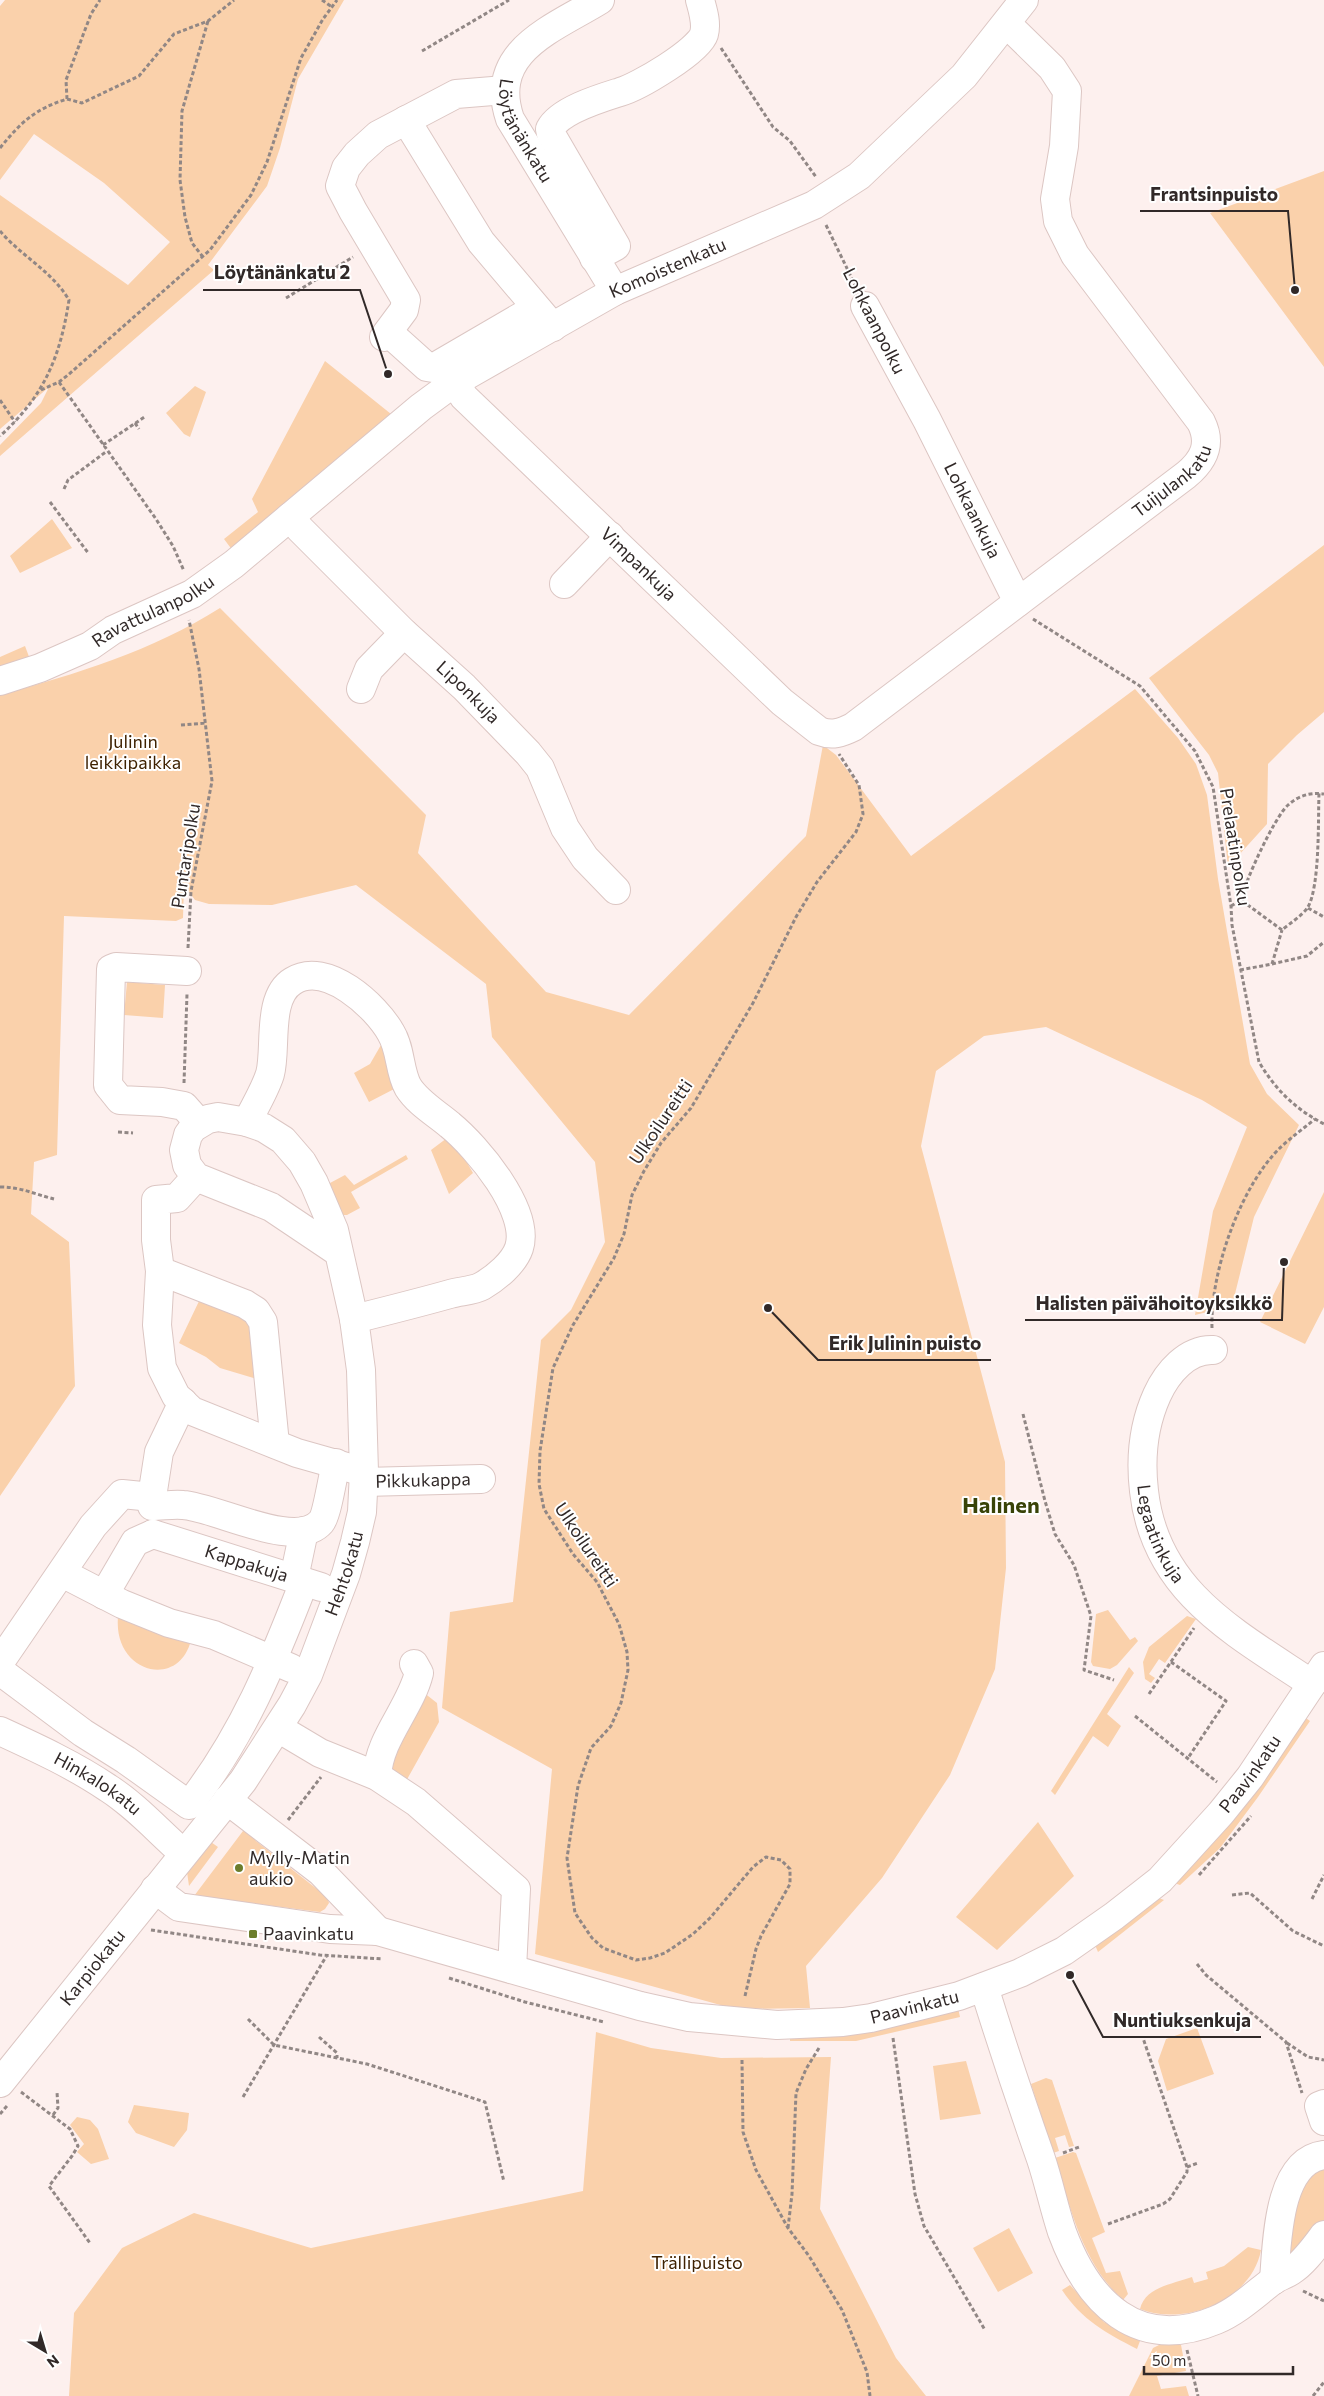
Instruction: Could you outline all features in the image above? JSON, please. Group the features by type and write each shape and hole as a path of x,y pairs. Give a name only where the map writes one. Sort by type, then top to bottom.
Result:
{"street":[{"name":"Löytänänkatu","path":"600,0 523,49 512,62 506,74 505,90 506,108 510,119 615,291"},
{"path":"594,258 616,246 551,134 550,129 558,121 591,101 636,85 688,53 699,42 704,29 700,0"},
{"name":"Komoistenkatu","path":"290,517 421,407 544,318 615,291 814,205 826,208 964,76 1024,0"},
{"name":"Tuijulankatu","path":"832,734 853,727 1186,475 1202,458 1207,440 1201,422 1075,255 1058,220 1055,199 1064,146 1067,91 1052,68 1006,24"},
{"path":"406,120 481,242 518,284 544,318 433,368 427,367 386,335 404,310 406,300 340,186 346,168 357,154 378,135 406,120 456,94 505,90"},
{"name":"Lohkaanpolku","path":"865,306 927,420"},
{"name":"Vimpankuja","path":"455,382 464,397 782,702 819,731 832,734"},
{"name":"Lohkaankuja","path":"927,420 1018,602"},
{"name":"Ravattulanpolku","path":"0,681 40,668 90,646 113,630 190,603 290,517"},
{"name":"Liponkuja","path":"290,517 300,530 404,633 464,687 528,753 540,768 565,828 586,858 616,890"},
{"path":"564,584 610,536"},
{"path":"361,689 369,669 404,633"},
{"path":"187,970 116,967 111,969 108,1085 120,1100 162,1102 191,1114 184,1150 187,1165 196,1177 271,1207 338,1252"},
{"path":"248,1122 270,1073 274,1016 280,997 292,981 311,976 336,981 355,992 376,1011 392,1034 408,1086 425,1106 452,1126 474,1148 494,1172 510,1197 522,1235 518,1250 499,1274 481,1287 354,1319"},
{"name":"Hehtokatu","path":"183,1853 242,1781 278,1728 308,1675 339,1593 355,1542 362,1512 364,1477 362,1379 354,1319 334,1230 314,1183 302,1162 282,1140 264,1128 248,1122 218,1117 208,1119 191,1114"},
{"path":"104,1595 135,1542 153,1534 152,1502 160,1452 183,1402 176,1396 162,1368 157,1325 160,1270 156,1240 156,1200 178,1198 196,1177"},
{"path":"160,1270 244,1304 256,1311 263,1322 275,1444"},
{"name":"Legaatinkuja","path":"1213,1350 1199,1350 1188,1356 1168,1377 1149,1413 1142,1451 1142,1475 1147,1519 1165,1560 1198,1603 1217,1620 1318,1675"},
{"name":"Pikkukappa","path":"183,1402 192,1411 275,1444 336,1463 364,1477 481,1479"},
{"path":"0,1662 62,1574 93,1526 122,1494 152,1502 183,1505 288,1532 311,1531 322,1521 336,1463"},
{"path":"0,1672 83,1733 126,1760 189,1805 229,1747 256,1700 274,1661 299,1580 304,1531"},
{"name":"Kappakuja","path":"153,1534 339,1593"},
{"path":"62,1574 104,1595 169,1623 214,1636 308,1675"},
{"path":"377,1776 378,1760 414,1690 419,1673 414,1664"},
{"name":"Paavinkatu","path":"155,1889 179,1907 329,1942 378,1931 640,2006 689,2017 750,2024 834,2022 871,2018 934,2003 984,1987 1042,1964 1114,1916 1160,1880 1201,1838 1250,1777 1318,1675"},
{"path":"278,1728 320,1753 377,1776 416,1802 516,1889 512,1969"},
{"name":"Hinkalokatu","path":"0,1731 59,1758 109,1788 183,1853"},
{"name":"Paavinkatu","path":"227,1800 320,1872 378,1931"},
{"name":"Karpiokatu","path":"9,2086 183,1853"},
{"path":"329,1942 331,1919 345,1898"},
{"path":"984,1987 1043,2164 1062,2231 1080,2272 1102,2302 1129,2322 1154,2329 1182,2330 1195,2328 1225,2316 1274,2280 1292,2271 1322,2240"},
{"path":"1274,2280 1281,2217 1291,2181 1306,2162 1324,2155"}],"path":[{"path":"67,99 66,80 91,14 100,0"},
{"path":"0,148 17,127 44,106 67,99 82,103 139,76 174,34 208,21 234,0"},
{"path":"322,0 332,7"},
{"path":"41,390 59,382 112,338 203,257 251,195 267,162 301,58 322,19 337,0"},
{"path":"422,52 507,0"},
{"path":"203,257 192,243 185,217 180,180 182,111 208,21"},
{"name":"Lohkaanpolku","path":"704,29 719,45 773,127 802,154 865,306"},
{"path":"0,230 13,246 60,284 69,300 56,358 41,390 15,422 0,436"},
{"path":"286,298 373,245"},
{"name":"Puntaripolku","path":"59,382 173,546 190,603 212,782 191,891 187,970 191,1114"},
{"path":"0,400 15,422"},
{"path":"103,446 146,416"},
{"path":"135,423 139,429"},
{"path":"64,489 68,480 107,451"},
{"path":"76,474 80,479"},
{"path":"50,502 89,554"},
{"name":"Prelaatinpolku","path":"1018,602 1025,612 1043,626 1140,686 1195,750 1213,787 1232,906 1232,925 1259,1062 1270,1081 1289,1102 1324,1124"},
{"path":"182,724 206,723"},
{"name":"Ulkoilureitti","path":"745,1996 760,1936 790,1884 790,1869 781,1860 766,1857 753,1867 710,1918 692,1934 665,1952 650,1958 636,1960 603,1948 592,1938 575,1913 567,1858 578,1786 591,1748 611,1726 621,1703 628,1670 627,1652 619,1624 597,1582 573,1554 544,1509 539,1484 540,1451 553,1368 573,1325 614,1258 624,1234 632,1195 644,1171 661,1143 690,1108 753,1003 796,917 818,882 856,832 863,814 859,785 840,759 832,734"},
{"path":"1232,906 1241,900 1244,886 1269,835 1287,806 1305,794 1324,794"},
{"path":"1272,964 1282,930 1308,908 1313,889 1318,847 1319,794"},
{"path":"1241,900 1282,930"},
{"path":"1308,908 1324,916"},
{"path":"1240,970 1307,956 1324,942"},
{"path":"1213,1350 1212,1318 1220,1266 1242,1206 1260,1173 1282,1146 1316,1119"},
{"path":"118,1132 133,1133"},
{"path":"0,1187 19,1187 54,1199"},
{"path":"1023,1414 1055,1534 1074,1565 1091,1616 1084,1670 1114,1680"},
{"path":"1150,1694 1195,1626"},
{"path":"1170,1662 1226,1700 1188,1758"},
{"path":"1135,1716 1225,1788"},
{"path":"286,1822 335,1759"},
{"path":"1193,1880 1244,1827 1254,1811"},
{"path":"1312,1899 1324,1875"},
{"path":"1232,1895 1250,1893 1293,1931 1324,1946"},
{"path":"164,1932 329,1942 369,1956 391,1960"},
{"path":"243,2097 274,2045 329,1942"},
{"path":"1197,1964 1206,1975 1286,2042 1308,2057 1324,2060"},
{"path":"443,1976 525,2002 610,2024"},
{"path":"248,2019 274,2045 368,2064 485,2102 504,2182"},
{"path":"319,2037 337,2053 337,2058"},
{"path":"900,2037 892,2039 915,2194 924,2226 985,2330"},
{"path":"1108,2224 1163,2204 1170,2199 1182,2182 1187,2167 1143,2038"},
{"path":"1286,2042 1305,2099 1322,2110"},
{"path":"812,2048 828,2047"},
{"path":"788,2228 792,2194 796,2093 806,2069 819,2048"},
{"path":"742,2060 742,2132 756,2170 788,2228 809,2256 842,2310 867,2372 870,2396"},
{"path":"9,2086 53,2115 70,2129 78,2146 49,2186 90,2243"},
{"path":"53,2115 58,2108 57,2092"},
{"path":"1187,2167 1198,2163"},
{"path":"1300,2290 1324,2301"},
{"path":"1187,2349 1198,2396"},
{"path":"1312,2396 1324,2382"}],"green space":[{"path":"5,0 344,0 298,79 280,148 267,186 208,265 214,270 0,456 0,445 41,403 49,387 0,429 0,195 128,285 170,242 104,183 34,134 0,180 0,6"},
{"path":"1324,171 1324,367 1210,213"},
{"path":"325,361 396,418 233,551 224,539 258,512 252,499"},
{"path":"195,386 206,392 190,437 184,434 166,413"},
{"path":"52,519 72,548 20,573 10,556"},
{"path":"1324,545 1324,712 1297,735 1268,764 1267,824 1228,867 1218,773 1209,755 1149,678"},
{"name":"Julinin leikkipaikka","path":"220,608 426,815 418,853 546,992 629,1015 806,836 823,745 836,755 911,856 1135,689 1178,738 1196,764 1207,795 1218,879 1250,1064 1267,1094 1299,1125 1254,1217 1232,1306 1195,1315 1213,1211 1247,1127 1202,1100 1046,1027 984,1036 936,1071 921,1146 1005,1462 1006,1568 995,1669 950,1775 882,1878 806,1966 810,2008 735,2009 535,1954 552,1769 442,1708 450,1612 513,1602 541,1340 571,1310 605,1242 595,1162 492,1037 486,984 356,885 272,905 209,904 195,900 184,885 183,918 176,921 64,916 57,1155 34,1162 31,1214 69,1242 75,1386 0,1496 0,695 85,670 141,649 168,637"},
{"path":"25,646 31,662 0,675 0,657"},
{"path":"127,982 165,985 163,1018 124,1015"},
{"path":"385,1038 398,1087 369,1102 354,1073 370,1064"},
{"path":"451,1135 473,1173 449,1194 431,1150"},
{"path":"406,1155 408,1159 351,1192 360,1208 347,1215 336,1215 326,1191 330,1183 345,1175 354,1185"},
{"path":"1324,1192 1324,1307 1305,1344 1260,1322"},
{"path":"201,1297 248,1317 260,1380 220,1368 206,1357 179,1343"},
{"path":"1108,1610 1130,1640 1135,1637 1138,1641 1117,1665 1110,1669 1093,1666 1091,1662 1096,1614"},
{"path":"1187,1616 1196,1619 1165,1663 1159,1659 1149,1674 1155,1678 1151,1683 1145,1679 1143,1662 1149,1647"},
{"path":"118,1617 191,1640 184,1656 174,1665 161,1669 148,1668 136,1662 126,1651 119,1636"},
{"path":"1129,1667 1134,1673 1107,1714 1121,1726 1108,1747 1093,1736 1055,1795 1051,1791"},
{"path":"423,1692 437,1703 439,1722 405,1783 386,1770"},
{"path":"1303,1716 1310,1721 1258,1797 1220,1848 1180,1885 1177,1884 1176,1878"},
{"path":"1038,1822 1074,1876 997,1950 956,1917"},
{"path":"246,1827 256,1841 327,1897 329,1903 325,1909 320,1912 194,1896"},
{"path":"208,1840 218,1847 189,1886 187,1872"},
{"path":"1156,1897 1164,1900 1098,1952 1095,1945"},
{"path":"958,2008 960,2017 856,2041 790,2041 790,2035"},
{"path":"1197,2028 1214,2074 1167,2091 1158,2061 1166,2039"},
{"name":"Trällipuisto","path":"596,2032 651,2048 721,2058 831,2057 820,2209 896,2358 926,2396 69,2396 74,2313 122,2248 194,2213 311,2248 583,2191"},
{"path":"966,2061 981,2114 940,2120 933,2066"},
{"path":"1046,2078 1052,2080 1074,2146 1069,2147 1065,2135 1055,2138 1059,2151 1053,2153 1031,2084"},
{"path":"134,2105 189,2113 187,2130 174,2147 136,2133 128,2122"},
{"path":"77,2117 90,2120 98,2129 109,2159 91,2164 77,2152 84,2144 70,2125"},
{"path":"1073,2152 1076,2153 1105,2232 1092,2238 1106,2273 1120,2271 1128,2294 1123,2300 1097,2269 1073,2216 1055,2158"},
{"path":"1324,2169 1324,2221 1311,2240 1285,2258 1286,2224 1306,2176"},
{"path":"1009,2228 1033,2273 998,2292 973,2248"},
{"path":"1248,2247 1261,2250 1255,2268 1245,2283 1231,2295 1214,2305 1196,2311 1177,2314 1158,2314 1140,2309 1143,2302 1154,2291 1192,2277 1194,2283 1208,2279 1206,2272 1224,2266"},
{"path":"1070,2285 1104,2322 1140,2341 1137,2349 1086,2318 1062,2290"},
{"path":"1159,2345 1181,2345 1186,2371 1157,2376 1161,2389 1186,2386 1189,2396 1129,2396 1153,2348"}],"place":[{"name":"Frantsinpuisto","path":"1295,290"},
{"name":"Löytänänkatu 2","path":"388,374"},
{"name":"Halisten päivähoitoyksikkö","path":"1284,1262"},
{"name":"Erik Julinin puisto","path":"768,1308"},
{"name":"Mylly-Matin aukio","path":"239,1868"},
{"name":"Paavinkatu","path":"253,1934"},
{"name":"Nuntiuksenkuja","path":"1070,1975"}],"district":[{"name":"Halinen","path":"1001,1505"}]}
